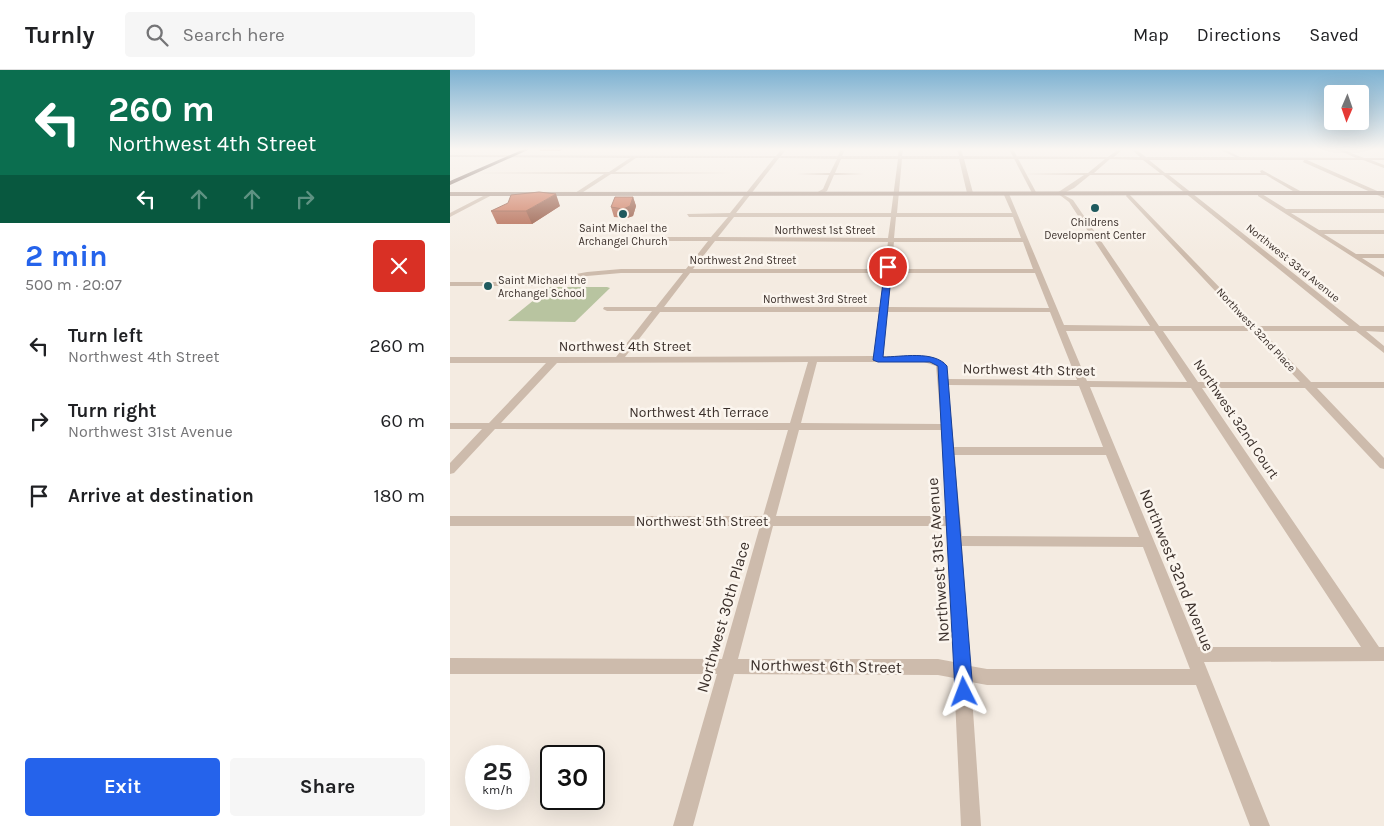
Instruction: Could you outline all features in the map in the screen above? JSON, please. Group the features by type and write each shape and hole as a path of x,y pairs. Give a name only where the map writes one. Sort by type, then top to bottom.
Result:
{"main road":[{"path":"634,194 825,192 1045,195 1084,193 1381,194"},
{"path":"677,195 692,193"},
{"path":"450,194 1035,193 1060,194 1073,198 1190,194 1381,194"},
{"path":"1035,193 1045,195"}],"street":[{"path":"576,194 592,184"},
{"path":"618,360 757,184"},
{"path":"825,192 828,184"},
{"path":"878,360 897,184"},
{"path":"968,184 970,193"},
{"path":"1030,184 1035,193"},
{"path":"1060,194 1075,184"},
{"path":"1083,184 1077,189 1084,193"},
{"name":"Northwest 33rd Avenue","path":"1178,184 1384,350"},
{"path":"1285,184 1300,193"},
{"path":"1359,184 1381,194"},
{"path":"450,215 491,194"},
{"path":"1004,194 1015,215 1053,310"},
{"name":"Northwest 32nd Place","path":"1128,195 1384,465"},
{"path":"1260,195 1384,275"},
{"name":"Northwest 32nd Court","path":"1073,198 1157,329 1380,654"},
{"path":"1284,211 1384,211"},
{"path":"689,215 1015,215"},
{"path":"1316,232 1384,232"},
{"name":"Northwest 1st Street","path":"625,239 1025,240"},
{"path":"1354,256 1384,256"},
{"name":"Northwest 2nd Street","path":"450,284 534,284 604,272 1037,271"},
{"name":"Northwest 3rd Street","path":"607,309 1053,310"},
{"name":"Northwest 32nd Avenue","path":"1053,310 1193,654 1260,826"},
{"path":"1060,328 1384,329"},
{"name":"Northwest 4th Street","path":"450,360 935,360 942,366 944,382 1384,385"},
{"path":"450,470 554,360"},
{"name":"Northwest 30th Place","path":"683,826 813,360"},
{"name":"Northwest 31st Avenue","path":"944,382 954,521 971,826"},
{"name":"Northwest 4th Terrace","path":"450,426 947,427"},
{"path":"948,451 1109,451"},
{"name":"Northwest 5th Street","path":"450,521 954,521"},
{"path":"954,541 1146,542"},
{"path":"1193,654 1380,654"},
{"name":"Northwest 6th Street","path":"450,666 938,667 988,677 1202,678"}],"green space":[{"path":"550,287 610,288 575,322 508,321"}],"building":[{"path":"539,192 556,194 526,211 491,211 508,203 511,195"},
{"path":"615,197 633,197 630,206 623,209 611,207"}],"place":[{"name":"Childrens Development Center","path":"1095,208"},
{"name":"Saint Michael the Archangel Church","path":"623,214"},
{"name":"Saint Michael the Archangel School","path":"488,286"}],"route":[{"path":"888,267 878,360 935,360 942,366 954,521 964,692"}]}
